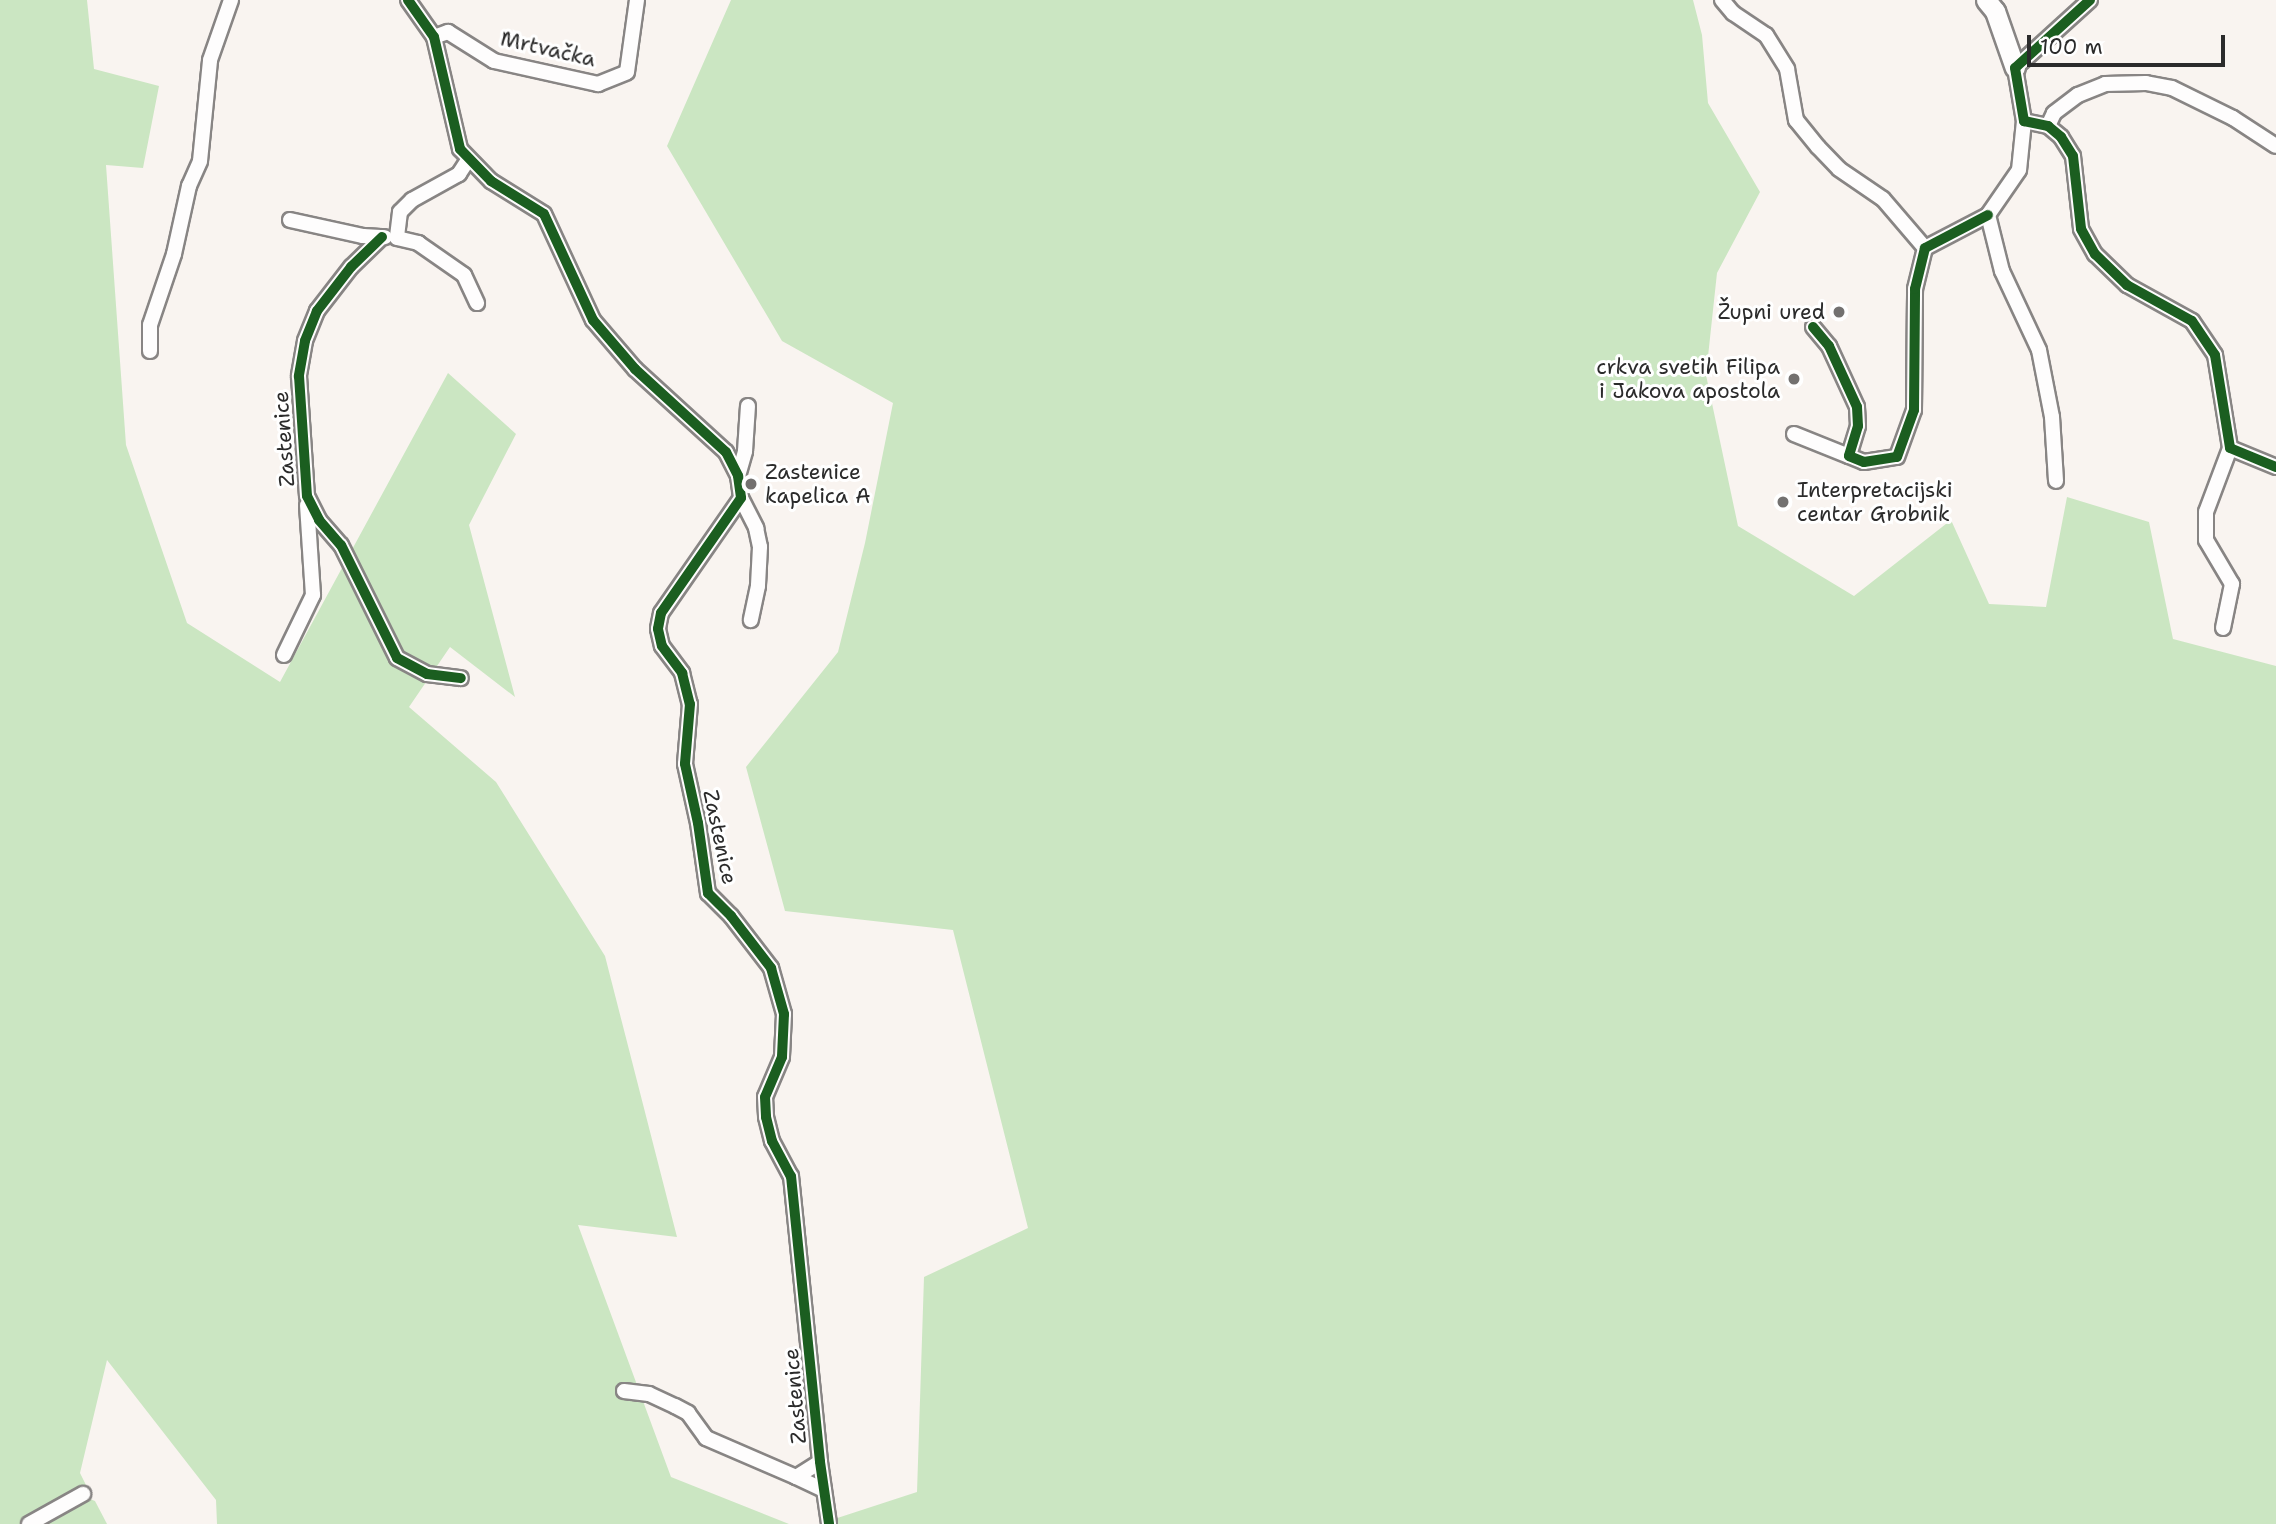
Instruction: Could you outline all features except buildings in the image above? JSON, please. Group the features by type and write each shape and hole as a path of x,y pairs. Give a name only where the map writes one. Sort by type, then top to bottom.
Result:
{"main road":[{"path":"1986,0 1995,11 2015,68"}],"street":[{"path":"150,351 150,325 174,254 189,186 200,161 210,60 231,0"},
{"path":"408,0 434,37 451,107 453,132 468,160 491,181 544,214 593,320 635,369 726,452 738,476 741,498 756,528 760,547 758,586 751,620"},
{"name":"Mrtvačka","path":"434,37 448,32 494,61 598,84 626,72 637,0"},
{"path":"1722,0 1732,13 1766,35 1787,69 1796,120 1818,147 1839,169 1883,199 1925,248"},
{"path":"1794,434 1864,462 1896,457 1914,410 1915,289 1925,248 1988,215 2019,170 2024,121 2015,68 2090,0"},
{"path":"2048,126 2054,113 2078,95 2105,83 2146,83 2172,88 2233,118 2276,146"},
{"path":"2024,121 2048,126 2061,137 2073,156 2081,229 2095,254 2127,285 2192,321 2215,355 2230,448 2206,513 2206,540 2232,584 2223,628"},
{"name":"Zastenice","path":"461,678 428,674 397,658 341,545 319,520 307,496 299,376 306,341 317,311 351,267 390,237 400,212 412,200 459,174 468,160"},
{"path":"1988,215 2002,271 2039,350 2052,417 2056,481"},
{"path":"290,220 418,243 464,275 477,303"},
{"path":"1813,327 1829,346 1857,407 1858,426 1849,456"},
{"path":"738,476 746,451 748,406"},
{"path":"2230,448 2276,467"},
{"path":"284,655 313,595 307,496"},
{"name":"Zastenice","path":"741,498 661,613 658,629 662,646 682,673 690,704 685,764 698,823 708,893 731,916 771,968 784,1014 782,1057 765,1097 765,1107 772,1141 791,1177 820,1462 830,1524"},
{"name":"Zastenice","path":"624,1391 649,1394 675,1406 688,1413 706,1438 824,1490"},
{"name":"Zastenice","path":"796,1478 820,1462"},
{"path":"29,1524 83,1494"}],"green space":[{"path":"0,0 87,0 94,69 159,86 143,168 106,165 126,445 187,623 280,682 448,373 516,434 469,525 515,697 450,647 409,707 496,782 605,956 677,1237 578,1225 671,1477 789,1524 217,1524 216,1500 107,1360 80,1473 86,1485 22,1524 0,1524"},
{"path":"731,0 1693,0 1702,35 1708,103 1760,192 1717,273 1706,375 1738,526 1854,596 1951,520 1989,604 2046,607 2067,497 2149,522 2173,639 2276,666 2276,1524 819,1524 917,1492 924,1277 1028,1228 953,930 785,911 746,767 838,652 865,543 893,403 782,341 667,146"},
{"path":"90,1499 95,1501 107,1524 37,1524 78,1502"}],"cycle path":[{"path":"408,0 434,37 460,149 491,181 544,214 593,320 635,369 726,452 738,476 741,498 661,613 658,629 662,646 682,673 690,704 685,764 698,823 708,893 731,916 771,968 784,1014 782,1057 765,1097 766,1117 772,1141 791,1176 820,1462 829,1524"},
{"path":"2090,0 2015,68 2024,121 2048,126 2061,137 2073,156 2081,229 2095,254 2127,285 2192,321 2215,355 2230,448 2276,467"},
{"path":"1813,327 1829,346 1857,407 1858,426 1849,456 1864,462 1897,457 1914,410 1915,289 1925,248 1988,215"},
{"path":"382,237 351,267 317,311 305,341 299,376 307,496 319,520 341,545 397,658 427,674 461,678"}],"place":[{"name":"Župni ured","path":"1839,312"},
{"name":"crkva svetih Filipa i Jakova apostola","path":"1794,379"},
{"name":"Zastenice kapelica A","path":"751,484"},
{"name":"Interpretacijski centar Grobnik","path":"1783,502"}]}
